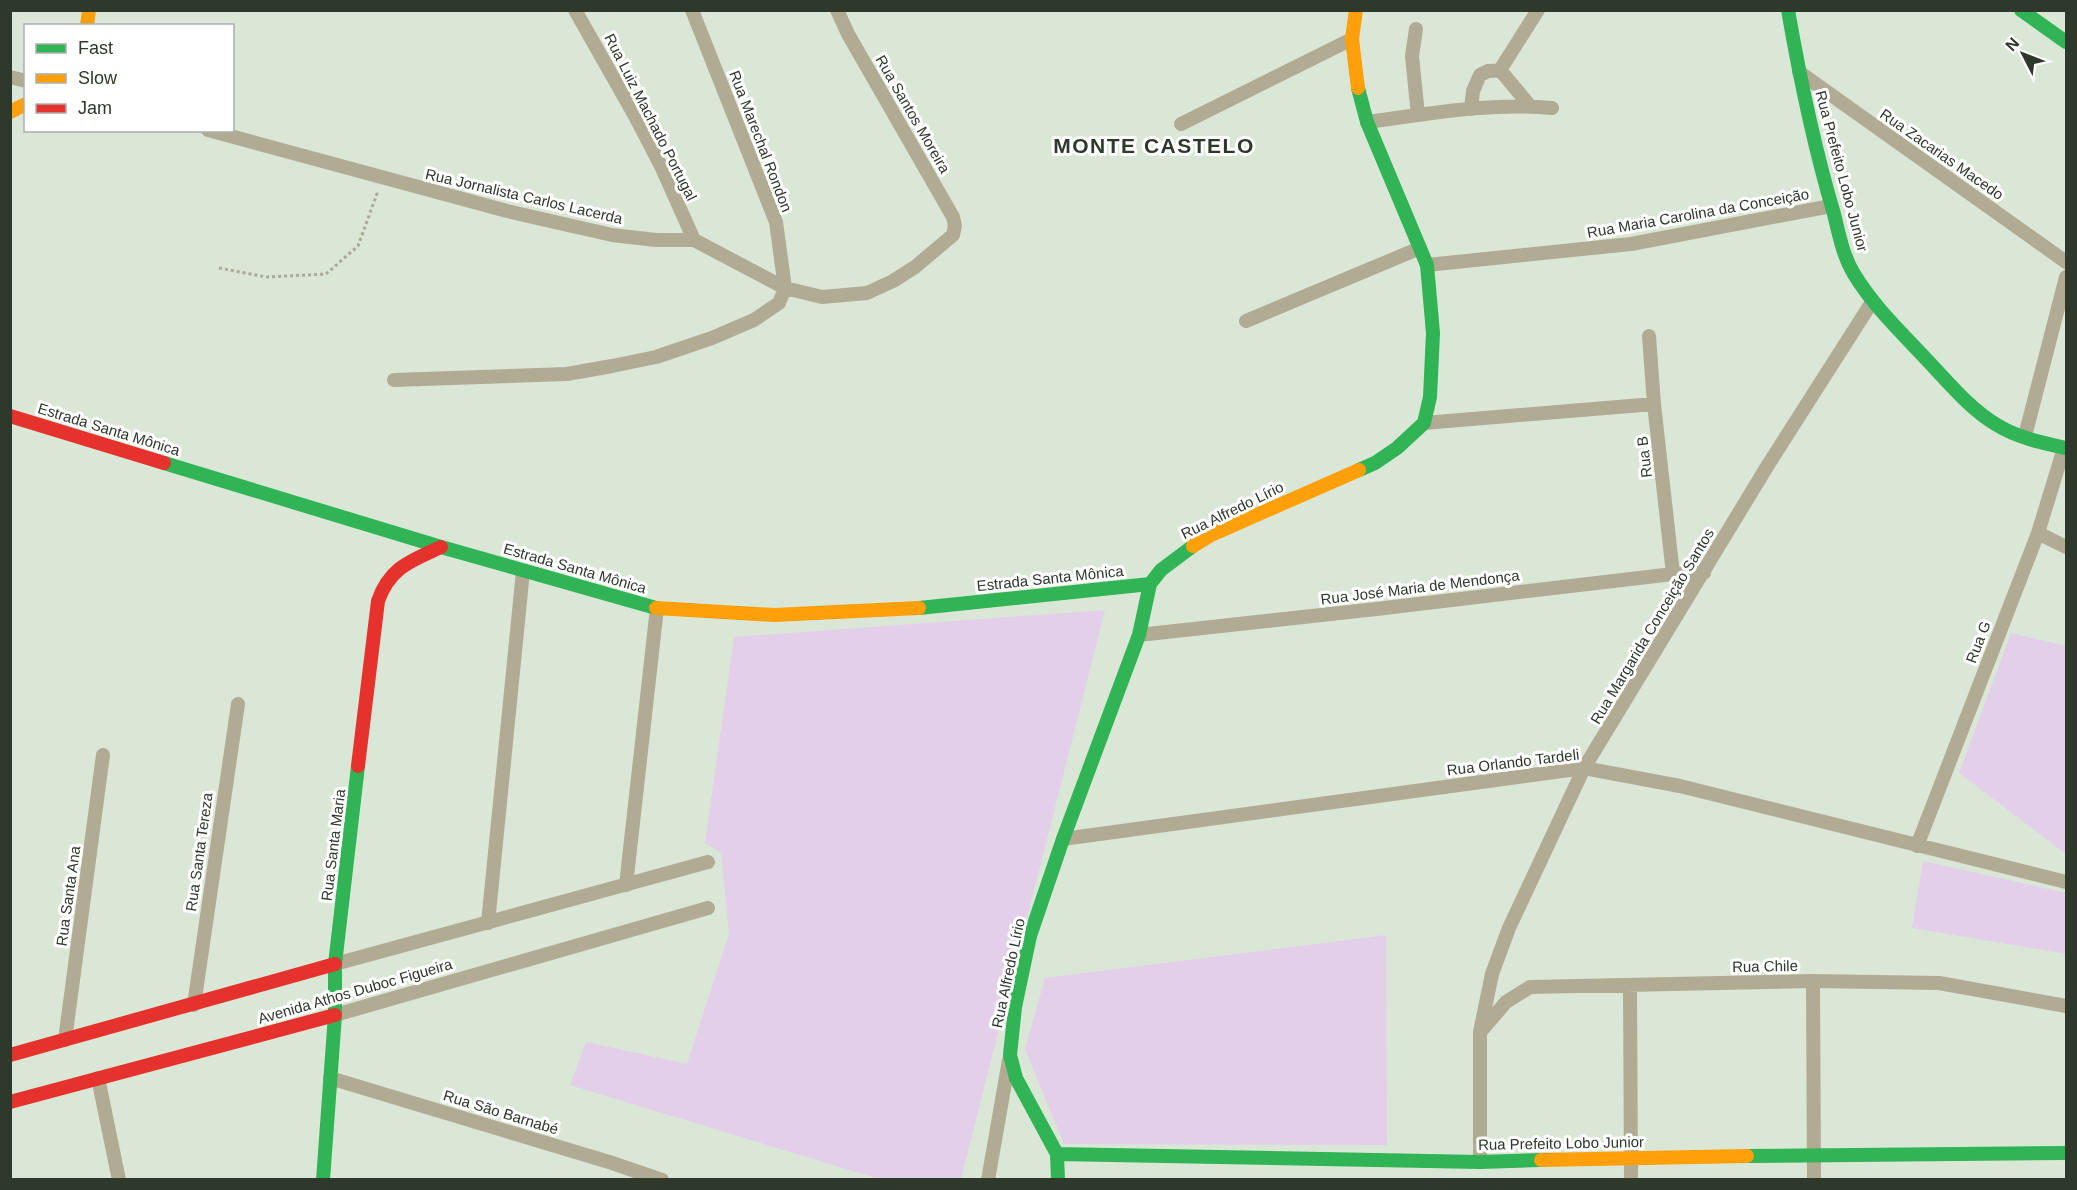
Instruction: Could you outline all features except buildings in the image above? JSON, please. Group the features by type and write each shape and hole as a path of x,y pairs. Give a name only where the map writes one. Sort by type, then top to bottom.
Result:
{"main road":[{"path":"1356,10 1352,39 1359,93 1366,122 1427,265 1434,333 1430,398 1424,423"},
{"name":"Rua Prefeito Lobo Junior","path":"1788,10 1799,72 1831,206 1849,264 1872,302 1984,416 1998,426 2065,448"},
{"path":"2031,13 2067,42"},
{"path":"10,112 24,105"},
{"name":"Estrada Santa Mônica","path":"10,416 441,547 657,608 774,615 932,607 1150,584"},
{"name":"Rua Alfredo Lírio","path":"1057,1154 1016,1078 1010,1056 1015,1007 1030,936 1063,839 1139,635 1150,584 1161,570 1211,535 1375,462 1397,448 1424,423"},
{"name":"Rua Santa Maria","path":"323,1179 335,1015 335,964 378,601 382,586 391,574 401,566 441,547"},
{"name":"Avenida Athos Duboc Figueira","path":"10,1055 335,964"},
{"name":"Avenida Athos Duboc Figueira","path":"10,1102 335,1015"},
{"name":"Rua Prefeito Lobo Junior","path":"1057,1154 1480,1162 1631,1157 2067,1153"},
{"path":"1057,1154 1058,1179"}],"street":[{"name":"Rua Luiz Machado Portugal","path":"575,10 651,146 694,240"},
{"name":"Rua Marechal Rondon","path":"692,10 776,222 785,288"},
{"name":"Rua Santos Moreira","path":"837,10 848,34 953,217 955,226 953,236"},
{"path":"1500,70 1538,10"},
{"path":"1416,29 1412,56 1418,115"},
{"path":"1181,124 1352,39"},
{"path":"1500,70 1530,106"},
{"path":"1472,109 1473,91 1480,75 1488,71 1500,70"},
{"name":"Rua Zacarias Macedo","path":"1799,72 2067,262"},
{"path":"1366,122 1472,109 1530,106 1552,108"},
{"name":"Rua Jornalista Carlos Lacerda","path":"215,132 507,211 612,235 656,240 694,240 785,288 822,297 867,293 893,281 915,267 953,236"},
{"name":"Rua Maria Carolina da Conceição","path":"1427,265 1631,244 1831,206"},
{"path":"1246,321 1420,248"},
{"path":"2025,436 2067,276"},
{"path":"394,380 567,374 656,357 712,338 754,320 779,303 785,288"},
{"name":"Rua Margarida Conceição Santos","path":"1480,1162 1480,1032 1492,974 1509,928 1584,768 1768,465 1872,302"},
{"name":"Rua B","path":"1649,336 1654,404 1673,574"},
{"path":"1424,423 1654,404"},
{"name":"Rua G","path":"1917,846 2038,533 2065,448"},
{"path":"2038,533 2067,547"},
{"path":"488,923 523,571"},
{"name":"Rua José Maria de Mendonça","path":"1139,635 1673,574 1704,573"},
{"path":"626,885 657,608"},
{"name":"Rua Santa Tereza","path":"194,1005 238,704"},
{"name":"Rua Santa Ana","path":"65,1040 103,755"},
{"name":"Rua Orlando Tardeli","path":"1063,839 1584,768 1680,786 2067,882"},
{"name":"Avenida Athos Duboc Figueira","path":"335,964 708,862"},
{"name":"Avenida Athos Duboc Figueira","path":"335,1015 708,908"},
{"path":"1813,981 1814,1179"},
{"name":"Rua Chile","path":"1480,1032 1506,1002 1530,987 1813,981 1939,983 2067,1006"},
{"path":"1630,985 1631,1179"},
{"path":"988,1179 1010,1056"},
{"path":"98,1078 119,1179"},
{"name":"Rua São Barnabé","path":"330,1078 662,1179"}],"path":[{"path":"219,268 266,277 326,274 358,246 383,178"}],"shaded area":[{"path":"1105,610 961,1179 879,1179 570,1085 586,1042 687,1064 729,934 721,853 705,843 734,637"},
{"path":"2011,633 2066,646 2066,854 1959,773"},
{"path":"1923,861 2066,893 2066,954 1912,928"},
{"path":"1386,935 1387,1145 1064,1144 1025,1049 1045,978"}],"traffic: fast":[{"path":"1788,10 1820,164 1842,245 1854,274 1870,298 1889,319 1952,386 1987,419 2031,440 2066,448"},
{"path":"2021,10 2066,42"},
{"path":"1358,88 1367,122 1427,265 1433,333 1430,397 1424,423 1397,448 1375,463 1359,470"},
{"path":"164,463 441,547 656,608"},
{"path":"1058,1180 1057,1154 1016,1078 1010,1055 1015,1007 1030,936 1063,839 1139,635 1150,584 1161,570 1193,546"},
{"path":"919,608 1150,584"},
{"path":"323,1180 335,1015 335,964 358,766"},
{"path":"1747,1156 2066,1153"},
{"path":"1057,1154 1480,1162 1541,1160"}],"traffic: slow":[{"path":"87,24 89,10"},
{"path":"1356,10 1352,39 1358,88"},
{"path":"10,112 24,105"},
{"path":"1193,546 1211,535 1359,470"},
{"path":"656,608 774,615 919,608"},
{"path":"1541,1160 1747,1156"}],"traffic: jam":[{"path":"10,416 164,463"},
{"path":"358,766 378,601 389,580 403,566 441,547"},
{"path":"10,1055 335,964"},
{"path":"10,1102 335,1015"}],"district":[{"name":"MONTE CASTELO","path":"1154,145"}]}
